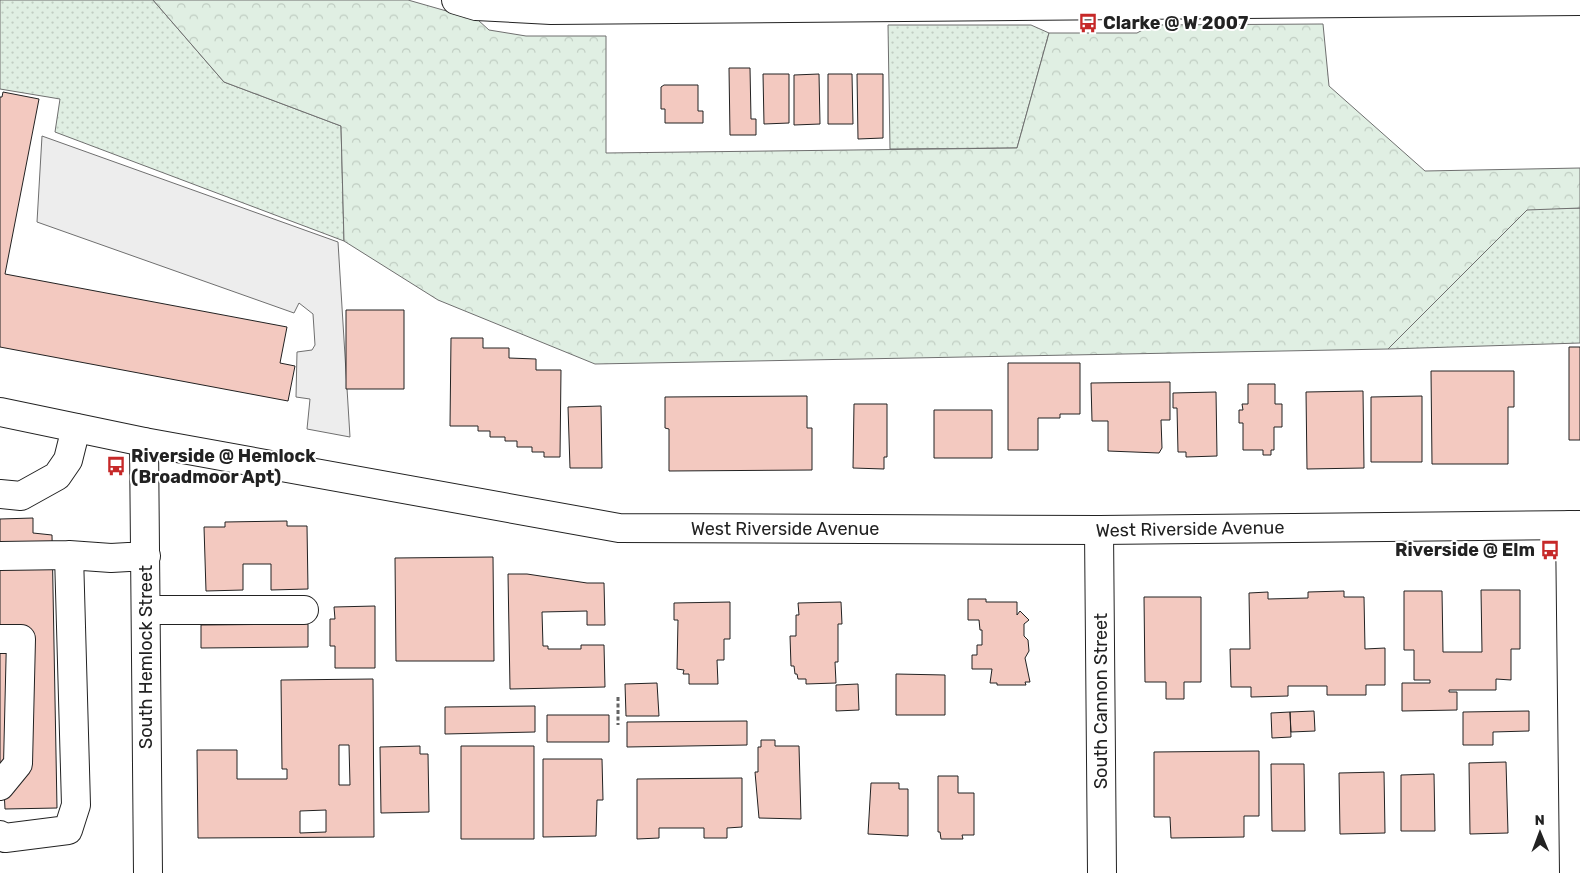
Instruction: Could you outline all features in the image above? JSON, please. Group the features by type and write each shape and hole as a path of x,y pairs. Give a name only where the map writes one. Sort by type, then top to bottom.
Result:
{"street":[{"path":"456,0 476,6 551,10 1580,1"},
{"name":"West Riverside Avenue","path":"0,412 144,442 619,528 1100,530 1575,525"},
{"path":"0,494 21,496 57,476 68,460 76,428"},
{"name":"South Hemlock Street","path":"144,442 148,873"},
{"path":"1574,873 1577,764 1575,525"},
{"name":"South Cannon Street","path":"1100,530 1102,873"},
{"path":"0,556 69,555 111,558 146,556"},
{"path":"0,835 5,838 68,830 76,805 66,766 69,555"},
{"path":"146,610 304,610"},
{"path":"0,639 21,639 18,764 0,786"}],"path":[{"path":"618,697 618,725"}],"green space":[{"path":"0,0 153,0 224,82 341,126 344,241 55,132 60,99 0,89"},
{"path":"153,0 408,0 478,20 489,30 526,36 606,36 606,153 1017,148 1049,33 1137,33 1152,25 1323,24 1329,86 1425,171 1580,168 1580,208 1527,210 1388,349 595,364 438,300 344,241 341,126 224,82"},
{"path":"888,25 1031,25 1049,33 1017,148 890,149"},
{"path":"1580,208 1580,343 1388,349 1527,209"}],"shaded area":[{"path":"42,136 338,242 350,437 307,429 310,399 296,397 297,352 312,350 315,345 313,314 299,303 294,313 37,222"}],"building":[{"path":"729,68 750,68 751,119 756,119 756,135 730,135"},
{"path":"763,74 789,74 789,123 764,124"},
{"path":"819,74 820,124 794,125 794,75"},
{"path":"828,74 852,74 853,124 828,124"},
{"path":"857,74 883,74 883,138 858,139"},
{"path":"664,85 698,85 698,111 703,111 703,123 665,123 665,109 661,109 661,87"},
{"path":"3,92 39,99 5,274 287,327 280,363 295,366 288,401 0,347 0,97 2,97"},
{"path":"346,310 404,310 404,389 346,389"},
{"path":"451,338 483,338 483,348 509,348 509,358 536,359 536,370 561,370 560,457 544,457 544,452 532,452 532,447 517,447 517,441 505,441 505,437 490,437 490,431 478,431 478,426 450,426"},
{"path":"1569,347 1580,347 1580,440 1569,440"},
{"path":"1008,363 1080,363 1080,414 1060,414 1060,418 1038,418 1038,450 1008,450"},
{"path":"1431,371 1514,371 1514,407 1508,407 1508,464 1432,464"},
{"path":"1170,382 1170,420 1161,420 1162,448 1159,453 1108,451 1108,421 1092,421 1091,383"},
{"path":"1248,384 1275,384 1275,404 1282,404 1282,427 1274,427 1274,450 1271,450 1271,455 1263,455 1263,450 1243,450 1243,423 1239,423 1239,410 1243,410 1242,404 1248,404"},
{"path":"1363,391 1364,468 1307,469 1306,392"},
{"path":"1216,392 1217,456 1186,457 1186,452 1178,452 1177,408 1173,408 1173,393"},
{"path":"807,396 807,428 812,428 812,470 669,471 669,429 665,428 665,397"},
{"path":"1422,396 1422,462 1371,462 1371,397"},
{"path":"854,404 887,404 887,457 884,457 884,469 853,468"},
{"path":"601,406 602,468 570,468 568,407"},
{"path":"934,410 992,410 992,458 934,458"},
{"path":"33,518 33,533 52,535 57,808 5,809 3,771 0,771 0,519"},
{"path":"287,521 287,526 307,526 308,589 271,590 271,564 243,564 243,590 206,591 204,527 225,527 225,522"},
{"path":"493,557 494,661 396,661 395,558"},
{"path":"508,574 527,574 587,583 604,583 605,625 587,625 587,611 542,612 543,646 548,646 548,649 581,649 581,645 604,645 605,687 510,689"},
{"path":"1481,590 1520,590 1520,649 1511,649 1511,680 1496,679 1496,690 1449,690 1449,692 1457,692 1457,710 1402,711 1402,683 1430,683 1430,680 1414,680 1414,650 1404,650 1404,591 1442,591 1443,652 1482,652"},
{"path":"1344,591 1344,597 1364,597 1365,649 1385,648 1385,685 1366,685 1366,695 1327,695 1327,686 1288,686 1288,696 1251,697 1251,687 1231,687 1230,649 1250,649 1249,593 1268,592 1268,599 1308,598 1308,592"},
{"path":"1144,597 1201,597 1201,682 1184,682 1184,699 1166,699 1166,682 1145,682"},
{"path":"968,599 986,599 986,602 1017,602 1017,615 1020,611 1029,620 1024,624 1024,636 1028,640 1029,651 1025,658 1030,682 1025,682 1026,685 997,685 997,683 990,683 992,669 972,669 972,655 977,655 977,645 982,645 982,630 980,630 979,620 968,620"},
{"path":"730,602 730,639 724,639 724,660 717,660 718,684 689,684 689,674 683,674 684,670 677,669 678,620 674,620 674,603"},
{"path":"841,602 842,624 838,624 838,662 835,662 836,683 806,684 806,679 798,679 794,666 791,666 790,636 796,636 796,615 799,615 798,603"},
{"path":"375,606 375,668 335,668 335,646 330,646 330,619 335,619 334,607"},
{"path":"308,624 308,647 201,648 201,625"},
{"path":"896,674 945,675 945,715 896,715"},
{"path":"373,679 374,837 198,838 197,750 237,750 237,779 287,779 287,769 282,769 281,680","holes":["339,745 349,745 350,785 339,785","326,810 326,832 300,833 300,811"]},
{"path":"657,683 659,716 626,716 625,684"},
{"path":"858,684 859,710 836,711 836,685"},
{"path":"535,706 535,732 445,734 445,707"},
{"path":"1314,711 1315,731 1291,732 1290,712"},
{"path":"1529,711 1529,731 1493,732 1493,745 1463,745 1463,712"},
{"path":"1290,712 1291,737 1272,738 1271,713"},
{"path":"547,715 609,715 609,742 547,742"},
{"path":"747,721 747,745 627,747 627,722"},
{"path":"761,740 775,740 775,746 799,746 801,819 759,818 755,772 758,772 758,747 761,747"},
{"path":"420,746 420,754 428,754 429,812 381,813 380,747"},
{"path":"461,746 534,746 534,839 461,839"},
{"path":"1259,751 1259,816 1244,816 1244,837 1171,838 1170,817 1154,817 1154,752"},
{"path":"543,759 602,759 603,800 597,800 596,836 543,837"},
{"path":"1506,762 1508,833 1470,834 1469,763"},
{"path":"1271,764 1304,764 1305,831 1272,831"},
{"path":"1384,772 1385,833 1340,834 1339,773"},
{"path":"1434,774 1435,831 1401,831 1401,775"},
{"path":"938,776 958,776 958,793 974,793 974,835 962,835 963,839 941,839 940,832 938,832"},
{"path":"742,778 742,827 727,828 727,838 704,838 704,828 659,828 659,838 637,839 637,779"},
{"path":"871,783 899,783 899,789 908,789 908,836 868,834"}],"place":[{"name":"Clarke @ W 2007","path":"1088,23"},
{"name":"Riverside @ Hemlock (Broadmoor Apt)","path":"116,466"},
{"name":"Riverside @ Elm","path":"1550,550"}]}
